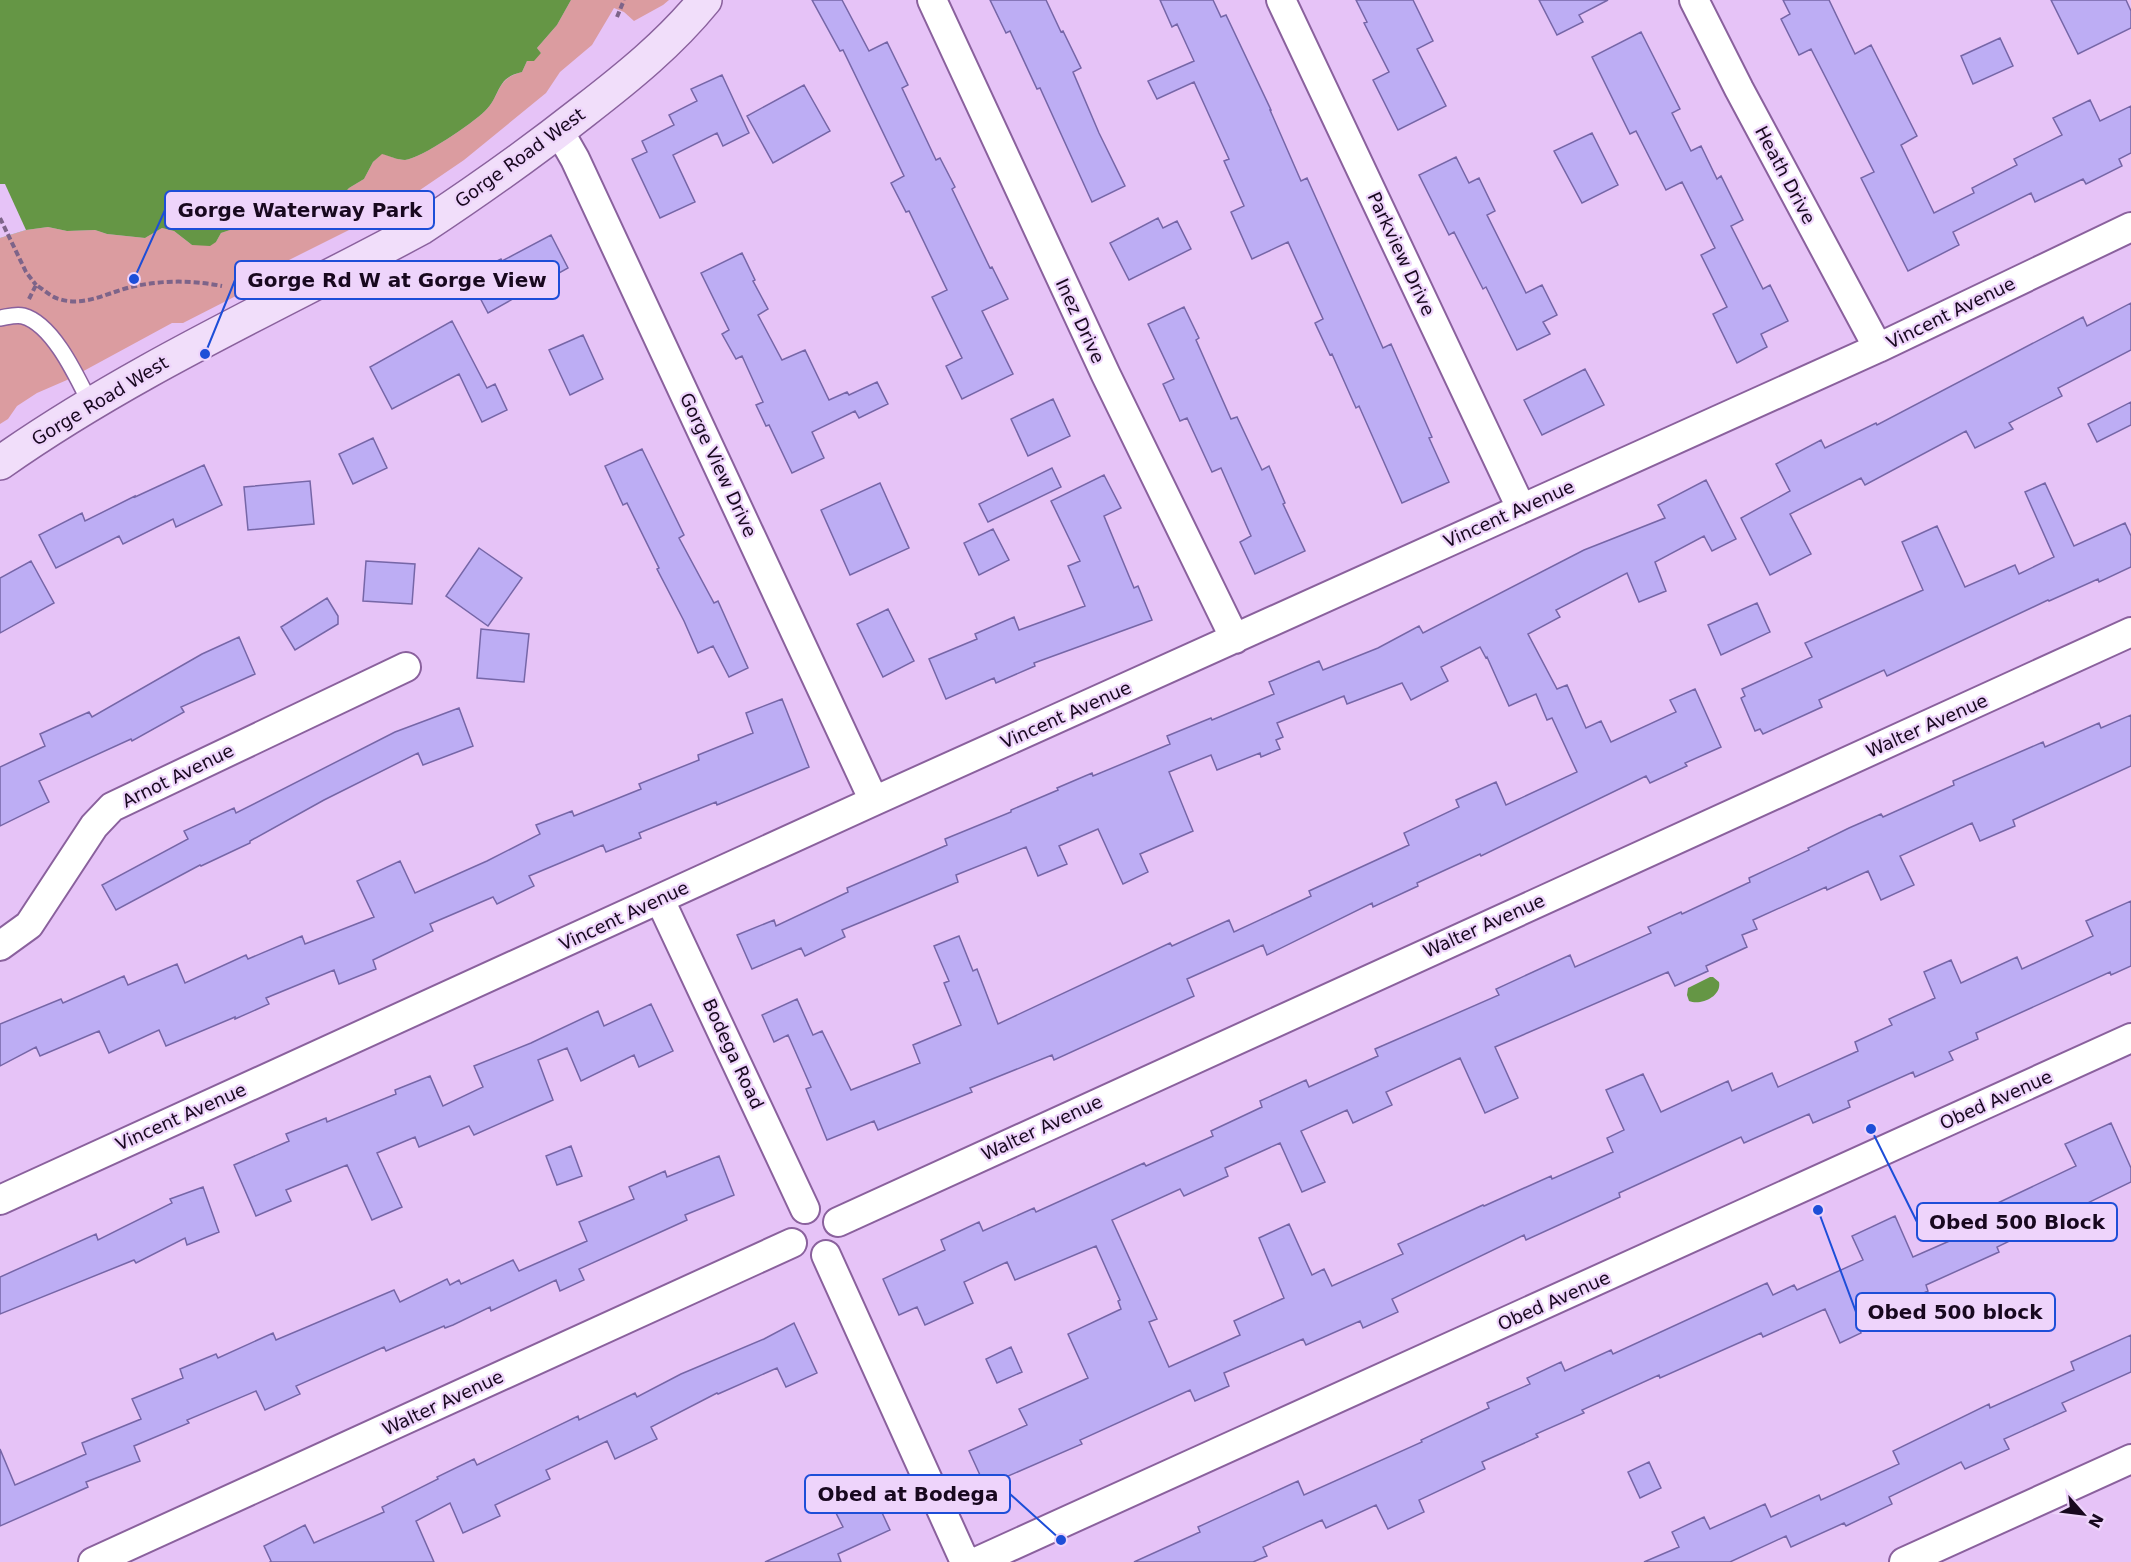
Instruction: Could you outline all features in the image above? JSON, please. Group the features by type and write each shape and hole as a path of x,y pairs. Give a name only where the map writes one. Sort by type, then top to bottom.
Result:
{"main road":[{"name":"Gorge Road West","path":"2,456 171,358 421,228 558,131 651,57 705,0"}],"street":[{"name":"Inez Drive","path":"932,0 1106,375 1235,639"},
{"name":"Parkview Drive","path":"1281,0 1521,508"},
{"name":"Heath Drive","path":"1694,0 1739,89 1878,348"},
{"name":"Gorge View Drive","path":"558,131 575,159 874,801"},
{"name":"Vincent Avenue","path":"0,1200 874,801 1878,348 2131,227"},
{"name":"Walter Avenue","path":"838,1222 2131,632"},
{"name":"Arnot Avenue","path":"0,946 29,924 94,826 112,807 406,667"},
{"name":"Bodega Road","path":"660,900 805,1209"},
{"name":"Obed Avenue","path":"976,1562 2131,1038"},
{"path":"805,1209 824,1209 838,1222 839,1241 826,1255 806,1257 792,1243 791,1224 805,1209"},
{"name":"Walter Avenue","path":"93,1562 792,1243"},
{"path":"826,1255 965,1562"},
{"path":"1904,1562 2131,1459"}],"lane":[{"path":"0,318 21,315 36,321 48,332 90,403"}],"path":[{"path":"617,17 624,0"},
{"path":"0,218 26,272 36,285 58,299 93,300 129,288 171,281 222,285"},
{"path":"21,315 36,285"}],"shaded area":[{"path":"0,0 571,0 557,25 537,48 541,53 534,61 527,61 522,72 507,78 485,111 459,131 413,158 402,160 382,154 373,162 364,179 349,188 328,211 295,221 274,221 249,230 230,230 221,233 216,242 210,246 192,245 174,231 162,228 145,238 107,234 95,230 67,231 48,227 26,230 0,238"},
{"path":"571,0 669,0 634,21 624,12 614,8 592,45 560,72 546,93 464,160 420,190 381,214 283,263 279,274 183,323 172,323 67,380 37,393 17,406 8,419 0,424 0,238 26,230 48,227 67,231 95,230 107,234 145,238 162,228 174,231 192,245 216,242 221,233 230,230 249,230 274,221 295,221 328,211 349,188 364,179 373,162 382,153 402,160 413,158 447,139 485,111 503,83 513,75 522,72 527,61 541,53 537,48 557,25"},
{"path":"1710,977 1719,982 1717,992 1705,1001 1689,1001 1688,988"}],"pier":[{"path":"0,184 5,184 26,230 0,238"}],"building":[{"path":"812,0 842,0 869,51 887,42 908,85 902,88 936,160 940,158 955,187 952,189 990,268 992,267 1008,299 982,311 1013,374 962,399 946,366 962,358 932,297 947,290 909,211 906,212 891,183 904,176 843,50 840,51"},
{"path":"990,0 1046,0 1081,68 1073,72 1125,186 1092,202 1040,88 1037,89 1010,31 1006,33"},
{"path":"1160,0 1213,0 1221,17 1226,15 1271,110 1301,181 1307,178 1383,348 1391,344 1449,482 1402,503 1359,406 1356,408 1332,354 1330,355 1315,323 1323,319 1288,242 1252,259 1231,212 1244,206 1224,161 1229,159 1194,82 1157,99 1148,81 1194,61 1177,24 1172,27"},
{"path":"1356,0 1413,0 1433,41 1417,49 1446,106 1398,130 1373,80 1389,72 1364,23 1367,22"},
{"path":"1539,0 1608,0 1579,15 1583,22 1557,35"},
{"path":"1783,0 1829,0 1855,54 1871,45 1917,136 1901,145 1934,213 1974,193 1972,188 2017,165 2014,159 2062,135 2053,118 2090,100 2100,121 2131,106 2131,153 2119,159 2122,166 2086,184 2083,179 2035,202 2031,193 1953,232 1959,245 1908,271 1861,178 1874,172 1811,49 1799,55 1781,19 1790,14"},
{"path":"2051,0 2126,0 2131,11 2131,28 2078,54"},
{"path":"1641,32 1680,109 1672,113 1691,151 1701,146 1717,179 1721,176 1743,220 1731,226 1763,289 1770,285 1788,321 1761,334 1767,347 1737,363 1713,314 1727,307 1701,255 1715,248 1682,182 1666,190 1636,131 1630,134 1592,57"},
{"path":"2000,38 2013,66 1973,84 1961,56"},
{"path":"722,75 749,133 723,146 717,133 673,155 695,202 660,218 632,159 647,152 642,141 674,125 669,115 697,101 691,89"},
{"path":"804,85 830,131 773,163 747,116"},
{"path":"1592,133 1618,185 1582,203 1554,151"},
{"path":"1456,157 1469,183 1479,178 1495,211 1487,215 1526,293 1542,285 1557,315 1543,322 1550,334 1517,350 1486,287 1483,289 1454,232 1449,235 1419,175"},
{"path":"1158,218 1163,228 1177,221 1191,249 1129,280 1110,243"},
{"path":"551,235 568,268 488,313 468,275 501,259 502,261"},
{"path":"742,253 755,280 753,281 768,309 758,315 782,360 805,350 829,400 847,392 849,395 877,382 888,404 859,418 855,411 812,432 824,458 792,473 769,425 766,426 756,405 763,402 742,356 736,359 722,334 729,330 701,273"},
{"path":"2131,303 2131,350 2058,388 2062,396 2009,423 2013,429 1975,448 1966,431 1865,485 1861,478 1790,514 1811,554 1770,575 1741,518 1790,491 1776,464 1821,440 1825,448 1876,423 1877,425 2083,317 2087,326"},
{"path":"1184,307 1199,338 1196,340 1231,419 1237,417 1262,470 1269,466 1285,503 1283,504 1305,551 1255,574 1240,542 1251,536 1221,468 1212,472 1187,418 1180,421 1163,384 1174,379 1148,324"},
{"path":"452,321 487,388 495,384 507,410 482,422 459,374 392,409 370,367"},
{"path":"583,335 603,379 570,395 549,350"},
{"path":"1585,369 1604,405 1542,435 1524,400"},
{"path":"1053,399 1070,436 1028,456 1011,419"},
{"path":"2131,402 2131,425 2097,442 2088,424"},
{"path":"373,438 387,468 353,484 339,454"},
{"path":"642,449 684,535 679,538 714,603 718,601 748,668 729,677 713,646 698,653 627,503 623,505 605,466"},
{"path":"204,465 222,505 176,527 173,519 123,544 119,536 56,568 39,535 82,513 85,521"},
{"path":"1052,468 1061,487 988,522 979,504"},
{"path":"1104,475 1121,508 1104,516 1134,588 1138,586 1152,620 1034,663 1035,666 996,683 994,678 946,699 929,659 977,639 975,634 1014,617 1019,630 1085,606 1068,566 1080,561 1051,501"},
{"path":"1706,480 1736,539 1712,551 1704,536 1655,562 1666,591 1639,602 1627,573 1556,610 1560,617 1528,634 1557,689 1567,685 1586,728 1601,721 1611,742 1676,712 1670,700 1695,689 1721,747 1685,763 1687,766 1650,783 1646,776 1481,856 1480,854 1417,883 1418,886 1373,907 1372,903 1267,955 1263,945 1187,979 1194,996 1054,1060 1052,1055 970,1088 972,1092 878,1130 874,1121 827,1140 806,1089 811,1087 788,1035 774,1042 762,1015 797,999 813,1035 822,1031 851,1090 920,1063 913,1045 961,1025 944,983 949,981 934,946 959,936 973,971 977,969 998,1024 1170,943 1172,946 1229,920 1234,932 1311,896 1309,891 1409,845 1404,833 1459,807 1456,800 1496,782 1506,805 1577,772 1552,718 1547,720 1536,694 1509,706 1487,657 1480,647 1441,667 1448,681 1411,700 1402,683 1347,704 1344,696 1277,723 1283,737 1276,740 1280,749 1261,757 1260,753 1217,770 1211,755 1169,772 1193,831 1140,854 1148,872 1123,884 1098,829 1059,846 1067,864 1038,876 1026,847 956,875 958,882 842,930 845,937 805,956 801,948 752,969 737,935 774,920 776,926 848,892 847,888 947,845 945,839 1011,812 1011,810 1092,773 1093,776 1170,744 1167,736 1274,694 1269,682 1319,661 1323,670 1378,648 1419,626 1423,633 1584,550 1665,518 1658,505"},
{"path":"310,481 314,524 248,530 244,487"},
{"path":"880,483 909,548 850,575 821,510"},
{"path":"2045,483 2074,546 2125,523 2131,536 2131,567 2099,582 2098,579 2048,600 1887,676 1884,670 1819,700 1822,707 1763,734 1760,729 1755,731 1741,698 1745,696 1742,689 1812,657 1805,643 1923,590 1902,542 1937,526 1965,587 2015,565 2019,574 2054,557 2025,492"},
{"path":"993,529 1009,560 979,575 964,543"},
{"path":"479,548 522,578 488,626 446,596"},
{"path":"31,561 54,603 0,633 0,578"},
{"path":"366,561 415,564 412,604 363,601"},
{"path":"327,598 338,616 338,624 295,650 281,627"},
{"path":"1757,603 1770,632 1721,655 1708,625"},
{"path":"888,609 914,661 883,677 857,624"},
{"path":"481,629 529,634 524,682 477,678"},
{"path":"239,637 255,674 181,707 184,712 132,741 131,739 39,781 49,802 0,826 0,767 45,746 40,734 89,712 92,717 202,654"},
{"path":"782,699 809,767 717,805 716,802 639,833 641,838 606,852 603,845 529,876 534,886 497,904 493,897 430,924 433,931 373,960 376,969 339,984 334,970 266,998 269,1004 166,1046 159,1030 109,1053 99,1031 40,1056 36,1047 0,1066 0,1024 61,999 63,1003 124,976 128,985 177,964 185,983 246,955 248,959 302,936 305,944 374,917 357,881 400,861 415,893 540,834 536,825 572,811 574,816 641,789 639,784 699,760 698,755 753,733 746,713"},
{"path":"459,708 473,746 423,765 418,753 324,800 250,843 200,865 116,910 102,885 188,839 184,831 234,808 236,813 395,732"},
{"path":"2131,715 2131,766 2013,820 2015,826 1980,841 1972,823 1900,856 1914,885 1881,900 1868,871 1827,890 1826,887 1753,920 1757,929 1742,935 1747,947 1706,966 1708,971 1675,986 1668,972 1495,1047 1518,1098 1485,1113 1460,1058 1386,1092 1392,1105 1353,1123 1347,1110 1301,1131 1325,1182 1302,1192 1280,1143 1225,1168 1228,1176 1184,1196 1180,1189 1112,1220 1157,1319 1149,1322 1169,1367 1240,1335 1234,1321 1284,1298 1259,1238 1289,1224 1312,1275 1324,1269 1332,1286 1403,1254 1398,1244 1483,1205 1551,1176 1552,1179 1613,1152 1607,1138 1624,1130 1606,1090 1643,1074 1661,1112 1728,1081 1732,1091 1772,1073 1778,1087 1858,1051 1855,1042 1892,1025 1889,1019 1935,998 1924,972 1951,960 1961,983 2017,957 2022,969 2093,936 2086,921 2131,901 2131,966 2111,975 2110,972 1976,1033 1978,1039 1949,1052 1953,1060 1915,1077 1913,1072 1848,1101 1850,1107 1813,1123 1809,1114 1744,1143 1741,1137 1619,1193 1620,1197 1526,1240 1524,1235 1392,1299 1398,1312 1363,1328 1360,1321 1306,1345 1303,1339 1224,1373 1229,1386 1195,1401 1190,1390 1080,1440 1082,1444 985,1486 969,1451 1027,1425 1019,1409 1088,1378 1068,1334 1121,1309 1118,1301 1120,1300 1096,1246 1015,1280 1007,1262 964,1282 973,1303 925,1325 917,1307 899,1315 883,1279 945,1250 941,1240 979,1222 983,1231 1034,1208 1036,1212 1144,1163 1146,1166 1213,1136 1211,1131 1262,1107 1260,1101 1306,1080 1309,1087 1378,1056 1375,1049 1499,995 1496,989 1570,955 1575,967 1651,933 1648,927 1681,912 1682,914 1750,882 1749,878 1849,828 1881,814 1883,817 1954,785 1953,781 2043,742 2045,747 2099,723 2101,728"},
{"path":"651,1004 673,1051 639,1067 634,1055 581,1081 567,1048 538,1060 553,1100 474,1135 469,1126 419,1147 415,1137 377,1153 402,1207 372,1220 347,1165 286,1190 291,1201 256,1216 234,1165 289,1141 286,1134 326,1118 327,1122 396,1094 395,1090 430,1076 443,1106 483,1087 474,1066 531,1043 598,1011 604,1026"},
{"path":"2111,1123 2131,1168 2131,1182 1997,1247 1999,1252 1926,1285 1928,1291 1857,1324 1861,1333 1840,1343 1825,1309 1763,1337 1761,1333 1582,1410 1584,1413 1536,1434 1538,1437 1482,1462 1485,1469 1419,1500 1424,1512 1388,1529 1376,1505 1326,1528 1322,1520 1263,1547 1267,1556 1253,1562 1134,1562 1200,1532 1198,1527 1298,1481 1304,1495 1422,1442 1421,1440 1489,1408 1487,1403 1530,1384 1527,1378 1561,1362 1565,1371 1611,1350 1613,1354 1767,1283 1773,1295 1794,1285 1797,1290 1863,1260 1852,1236 1895,1216 1913,1257 1954,1239 1949,1226 2076,1166 2065,1144"},
{"path":"571,1146 582,1176 557,1185 546,1156"},
{"path":"719,1156 734,1195 685,1215 687,1220 579,1269 584,1280 560,1291 556,1280 491,1311 490,1307 453,1325 445,1328 444,1326 386,1351 384,1347 296,1386 300,1394 265,1410 256,1391 187,1420 189,1423 134,1446 140,1461 86,1482 88,1487 0,1526 0,1449 15,1485 86,1454 82,1443 141,1419 132,1399 183,1378 180,1369 216,1354 218,1358 273,1333 276,1340 394,1290 400,1302 447,1279 450,1285 459,1280 461,1284 513,1260 519,1271 587,1241 579,1222 634,1199 629,1187 665,1171 667,1177"},
{"path":"203,1187 219,1232 187,1245 185,1238 136,1263 134,1260 0,1314 0,1277 96,1234 98,1240 172,1203 170,1199"},
{"path":"794,1323 817,1373 786,1387 777,1368 717,1393 651,1427 657,1439 615,1459 607,1441 546,1470 550,1479 495,1505 500,1516 463,1533 450,1503 416,1521 434,1562 270,1562 264,1546 305,1525 314,1543 384,1512 382,1507 474,1459 477,1465 578,1416 579,1420 635,1393 637,1397 681,1374 764,1339"},
{"path":"2131,1335 2131,1372 2062,1403 2066,1411 2004,1439 2009,1449 1965,1469 1961,1462 1889,1497 1892,1504 1846,1526 1844,1523 1791,1547 1786,1536 1730,1562 1644,1562 1679,1547 1672,1532 1704,1517 1710,1529 1765,1504 1771,1517 1819,1495 1821,1500 1899,1464 1893,1451 1989,1404 1990,1408 2074,1370 2071,1362"},
{"path":"1011,1347 1022,1372 997,1383 986,1359"},
{"path":"1649,1462 1661,1488 1640,1498 1628,1472"},
{"path":"867,1480 890,1530 838,1554 841,1562 765,1562 843,1527 829,1499"}],"place":[{"name":"Gorge Waterway Park","path":"134,279"},
{"name":"Gorge Rd W at Gorge View","path":"205,354"},
{"name":"Obed 500 Block","path":"1871,1129"},
{"name":"Obed 500 block","path":"1818,1210"},
{"name":"Obed at Bodega","path":"1061,1540"}]}
